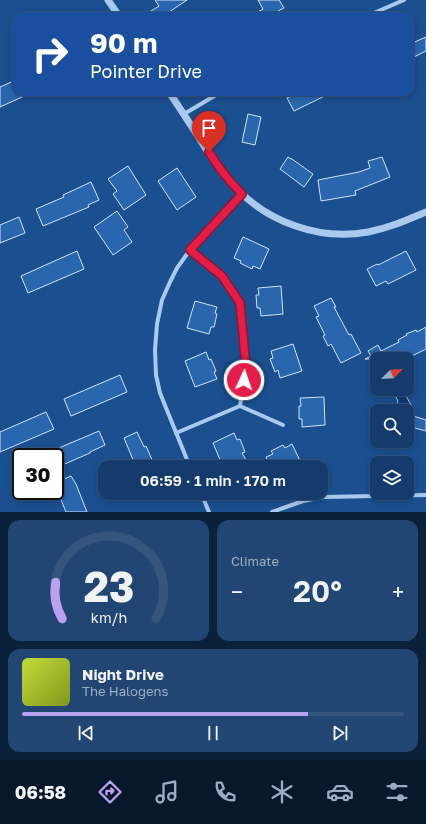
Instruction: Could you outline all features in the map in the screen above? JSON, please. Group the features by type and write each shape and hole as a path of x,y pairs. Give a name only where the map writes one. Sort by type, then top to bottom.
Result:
{"street":[{"path":"108,0 116,12"},
{"path":"376,12 404,0"},
{"path":"172,96 217,165 233,185 257,206 282,221 318,232 350,234 387,227 426,212"},
{"path":"184,114 214,96"},
{"path":"187,460 160,393 156,375 155,350 157,324 162,300 177,268 190,250 242,194"},
{"path":"190,250 222,276 240,303 246,367 240,406"},
{"path":"176,433 240,406 283,425"},
{"path":"272,512 297,503 324,497 426,495"},
{"path":"204,500 209,512"}],"water":[{"path":"406,396 410,404 397,404 398,401 396,397"}],"building":[{"path":"155,0 187,0 169,12 149,12 159,6"},
{"path":"258,0 279,0 284,8 279,12 258,12 263,9"},
{"path":"426,37 426,51 414,57 414,42"},
{"path":"12,82 12,96 24,96 0,107 0,87"},
{"path":"291,96 325,96 294,111 287,98"},
{"path":"248,114 261,117 255,145 242,142"},
{"path":"288,157 313,174 304,187 280,169"},
{"path":"382,157 390,177 355,191 356,195 321,201 318,180 359,172 370,168 368,161"},
{"path":"128,166 146,195 124,210 113,194 117,191 108,179"},
{"path":"177,168 196,197 177,210 158,181"},
{"path":"91,182 99,200 88,205 89,207 43,226 36,209 64,197 63,195"},
{"path":"117,211 128,227 124,230 132,242 113,255 94,227"},
{"path":"19,217 25,233 0,243 0,225"},
{"path":"243,237 269,249 260,269 253,266 252,269 234,258"},
{"path":"77,251 84,269 28,293 21,276"},
{"path":"406,251 416,270 388,284 386,281 376,286 367,269"},
{"path":"281,286 283,314 261,316 260,308 257,308 256,295 259,295 258,288"},
{"path":"331,298 336,307 334,307 349,335 351,334 361,353 341,363 331,344 328,346 323,336 325,335 316,317 319,316 314,306"},
{"path":"195,301 217,307 214,327 211,327 209,334 187,328"},
{"path":"426,327 426,349 414,355 414,352 370,352 370,354 368,351 378,345 381,351 399,342 398,340 407,335 406,334 416,330 417,332"},
{"path":"293,344 302,371 280,378 278,370 275,372 270,359 273,358 271,351"},
{"path":"206,352 216,371 214,372 217,379 195,387 185,361"},
{"path":"120,375 127,392 71,416 64,399"},
{"path":"324,397 325,425 302,427 302,419 299,419 299,406 301,406 300,398"},
{"path":"46,412 54,429 0,452 0,432"},
{"path":"414,416 426,420 426,431 414,428"},
{"path":"99,431 105,445 64,464 64,448 59,448"},
{"path":"137,432 144,447 146,446 152,460 133,460 124,438"},
{"path":"234,433 237,440 240,439 245,452 242,453 246,460 220,460 213,443"},
{"path":"292,444 300,460 267,460 266,457 273,454 271,451 283,445 285,448"},
{"path":"71,476 76,484 87,512 66,512 61,500 64,500 64,479"}],"route":[{"path":"209,152 217,165 242,194 190,250 222,276 240,303 246,367 244,380"}]}
